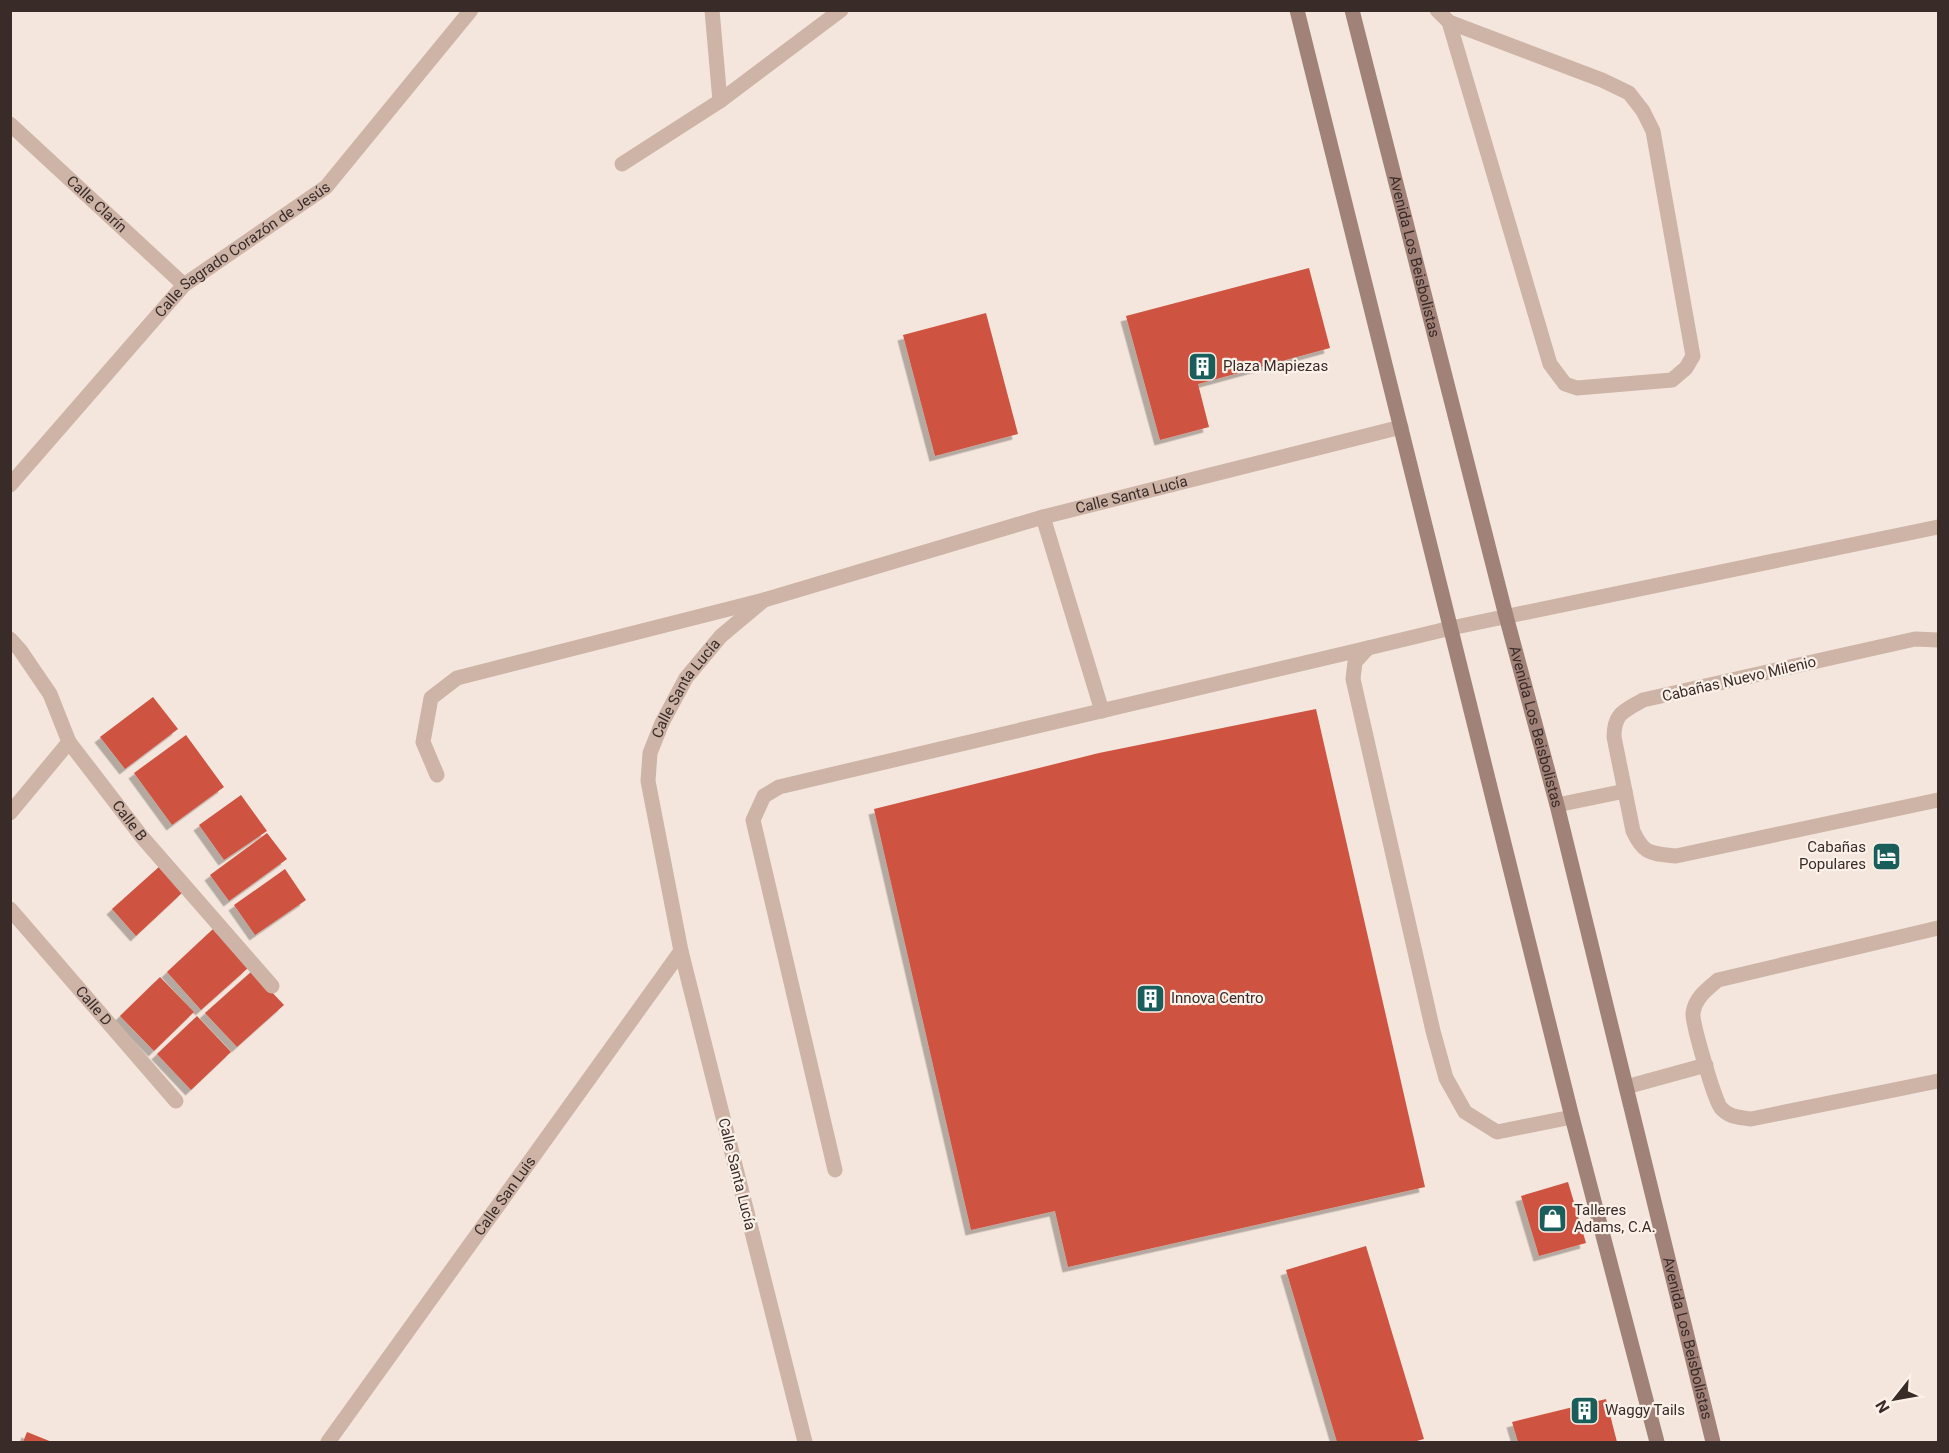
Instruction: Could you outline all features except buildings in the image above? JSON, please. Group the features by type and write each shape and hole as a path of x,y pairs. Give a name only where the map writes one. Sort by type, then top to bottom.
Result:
{"main road":[{"path":"1297,10 1572,1117 1657,1443"},
{"name":"Avenida Los Beisbolistas","path":"1352,10 1506,616 1557,805 1713,1443"}],"street":[{"name":"Calle Sagrado Corazón de Jesús","path":"10,485 184,285 326,187 471,10"},
{"path":"712,10 720,101"},
{"path":"622,164 720,101 841,10"},
{"path":"1437,10 1449,22 1602,80 1629,93 1643,111 1653,131 1693,356 1686,368 1672,380 1577,388 1565,384 1550,364 1449,22"},
{"name":"Calle Clarín","path":"10,124 184,285"},
{"name":"Calle Santa Lucía","path":"805,1443 681,951 648,781 651,753 662,723 686,678 722,636 764,600 1043,517 1401,427"},
{"path":"1043,517 1102,711"},
{"path":"836,1170 753,820 764,796 779,787 1451,628 1938,527"},
{"path":"437,775 423,742 431,698 457,678 764,600"},
{"name":"Calle B","path":"10,639 50,694 69,742 142,837 272,986"},
{"name":"Cabañas Nuevo Milenio","path":"1938,640 1915,639 1643,700 1621,713 1614,724 1614,737 1633,831 1639,844 1649,853 1676,856 1938,800"},
{"path":"1368,648 1355,662 1353,679 1446,1078 1465,1112 1497,1132 1572,1117"},
{"path":"10,813 69,742"},
{"path":"1557,805 1625,790"},
{"name":"Calle D","path":"10,909 177,1101"},
{"path":"1938,928 1718,980 1700,994 1693,1014 1719,1107 1731,1117 1751,1119 1938,1081"},
{"name":"Calle San Luis","path":"328,1443 681,951"},
{"path":"1626,1087 1706,1065"}],"place":[{"name":"Plaza Mapiezas","path":"1202,366"},
{"name":"Cabañas Populares","path":"1887,856"},
{"name":"Innova Centro","path":"1150,998"},
{"name":"Talleres Adams, C.A.","path":"1553,1219"},
{"name":"Waggy Tails","path":"1584,1410"}]}
